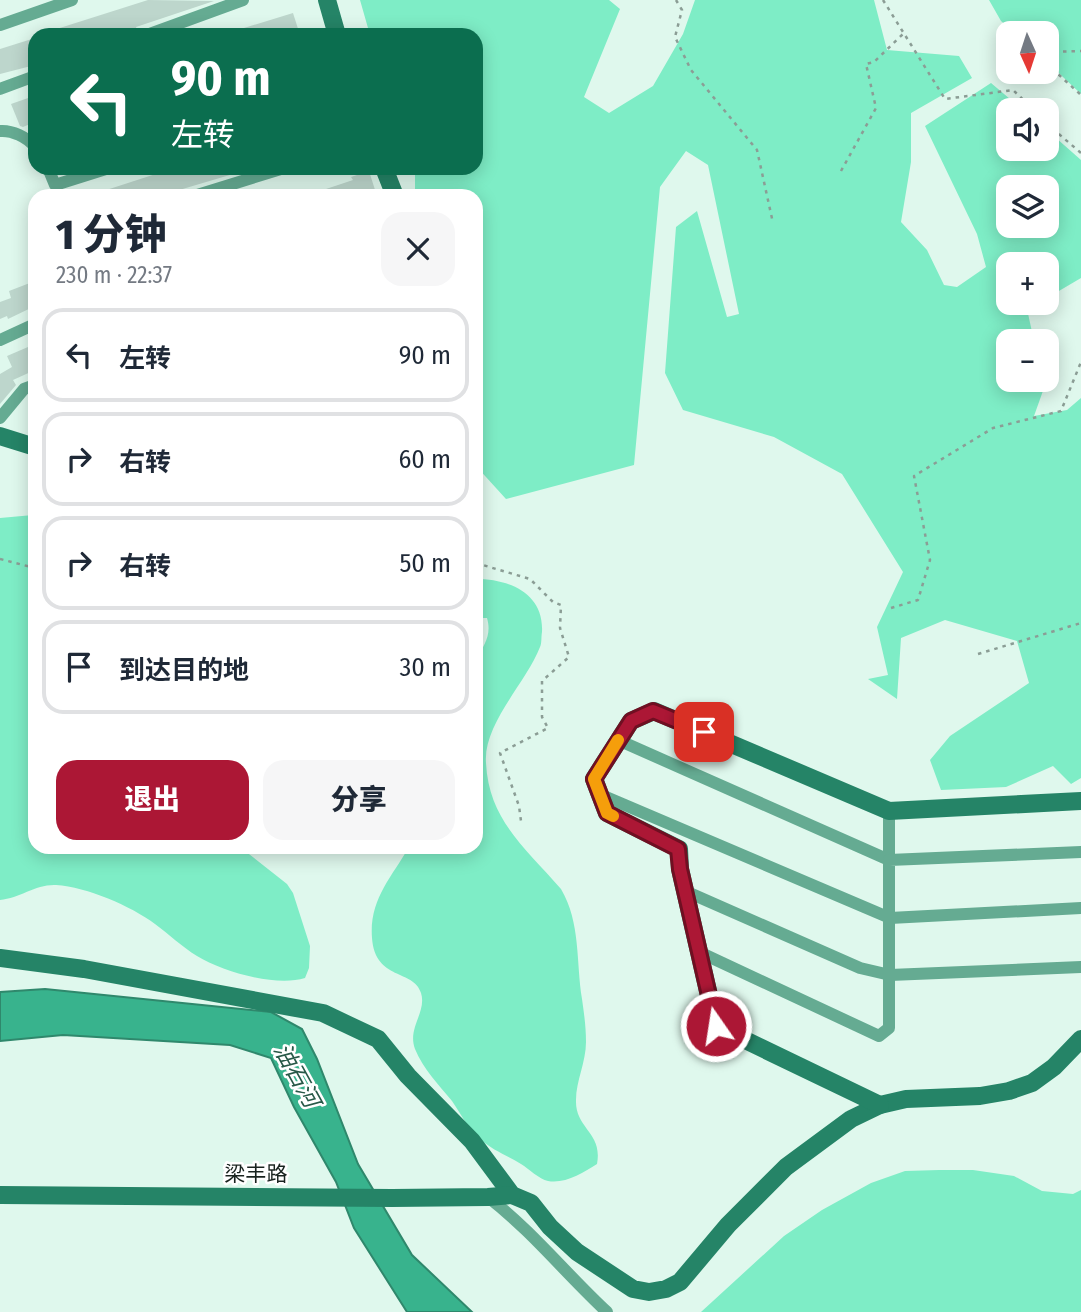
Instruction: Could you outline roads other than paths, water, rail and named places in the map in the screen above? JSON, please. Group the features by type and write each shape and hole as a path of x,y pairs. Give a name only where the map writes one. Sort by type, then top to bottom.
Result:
{"street":[{"path":"0,25 72,0"},
{"path":"166,28 243,0"},
{"path":"327,0 334,28"},
{"path":"0,89 28,79"},
{"path":"0,131 5,130 28,139"},
{"path":"51,175 55,185 87,175"},
{"path":"216,189 262,175"},
{"path":"0,340 28,327"},
{"path":"0,418 28,388"},
{"path":"0,436 28,445"},
{"path":"880,1105 716,1026 678,849 607,813 599,794 594,779 618,740 631,721 653,711 889,811 1081,801"},
{"path":"618,740 889,860 1081,852"},
{"path":"599,794 890,918 1081,908"},
{"path":"699,952 879,1036 890,1028 889,811"},
{"path":"685,891 860,968 890,975 1081,967"},
{"path":"0,958 84,969 323,1013 378,1039 408,1076 471,1141 512,1195 531,1203 550,1227 578,1252 633,1289 649,1292 666,1289 680,1282 728,1225 786,1167 851,1119 880,1105 906,1099 979,1096 1009,1091 1032,1083 1054,1067 1081,1039"},
{"name":"梁丰路","path":"0,1195 392,1198 512,1195"},
{"path":"488,1197 543,1245 577,1284 607,1312"}],"water":[{"name":"油石河","path":"45,989 271,1012 302,1029 317,1059 358,1164 412,1255 472,1312 407,1312 354,1228 336,1182 294,1107 271,1058 230,1045 63,1035 0,1041 0,992"}]}
